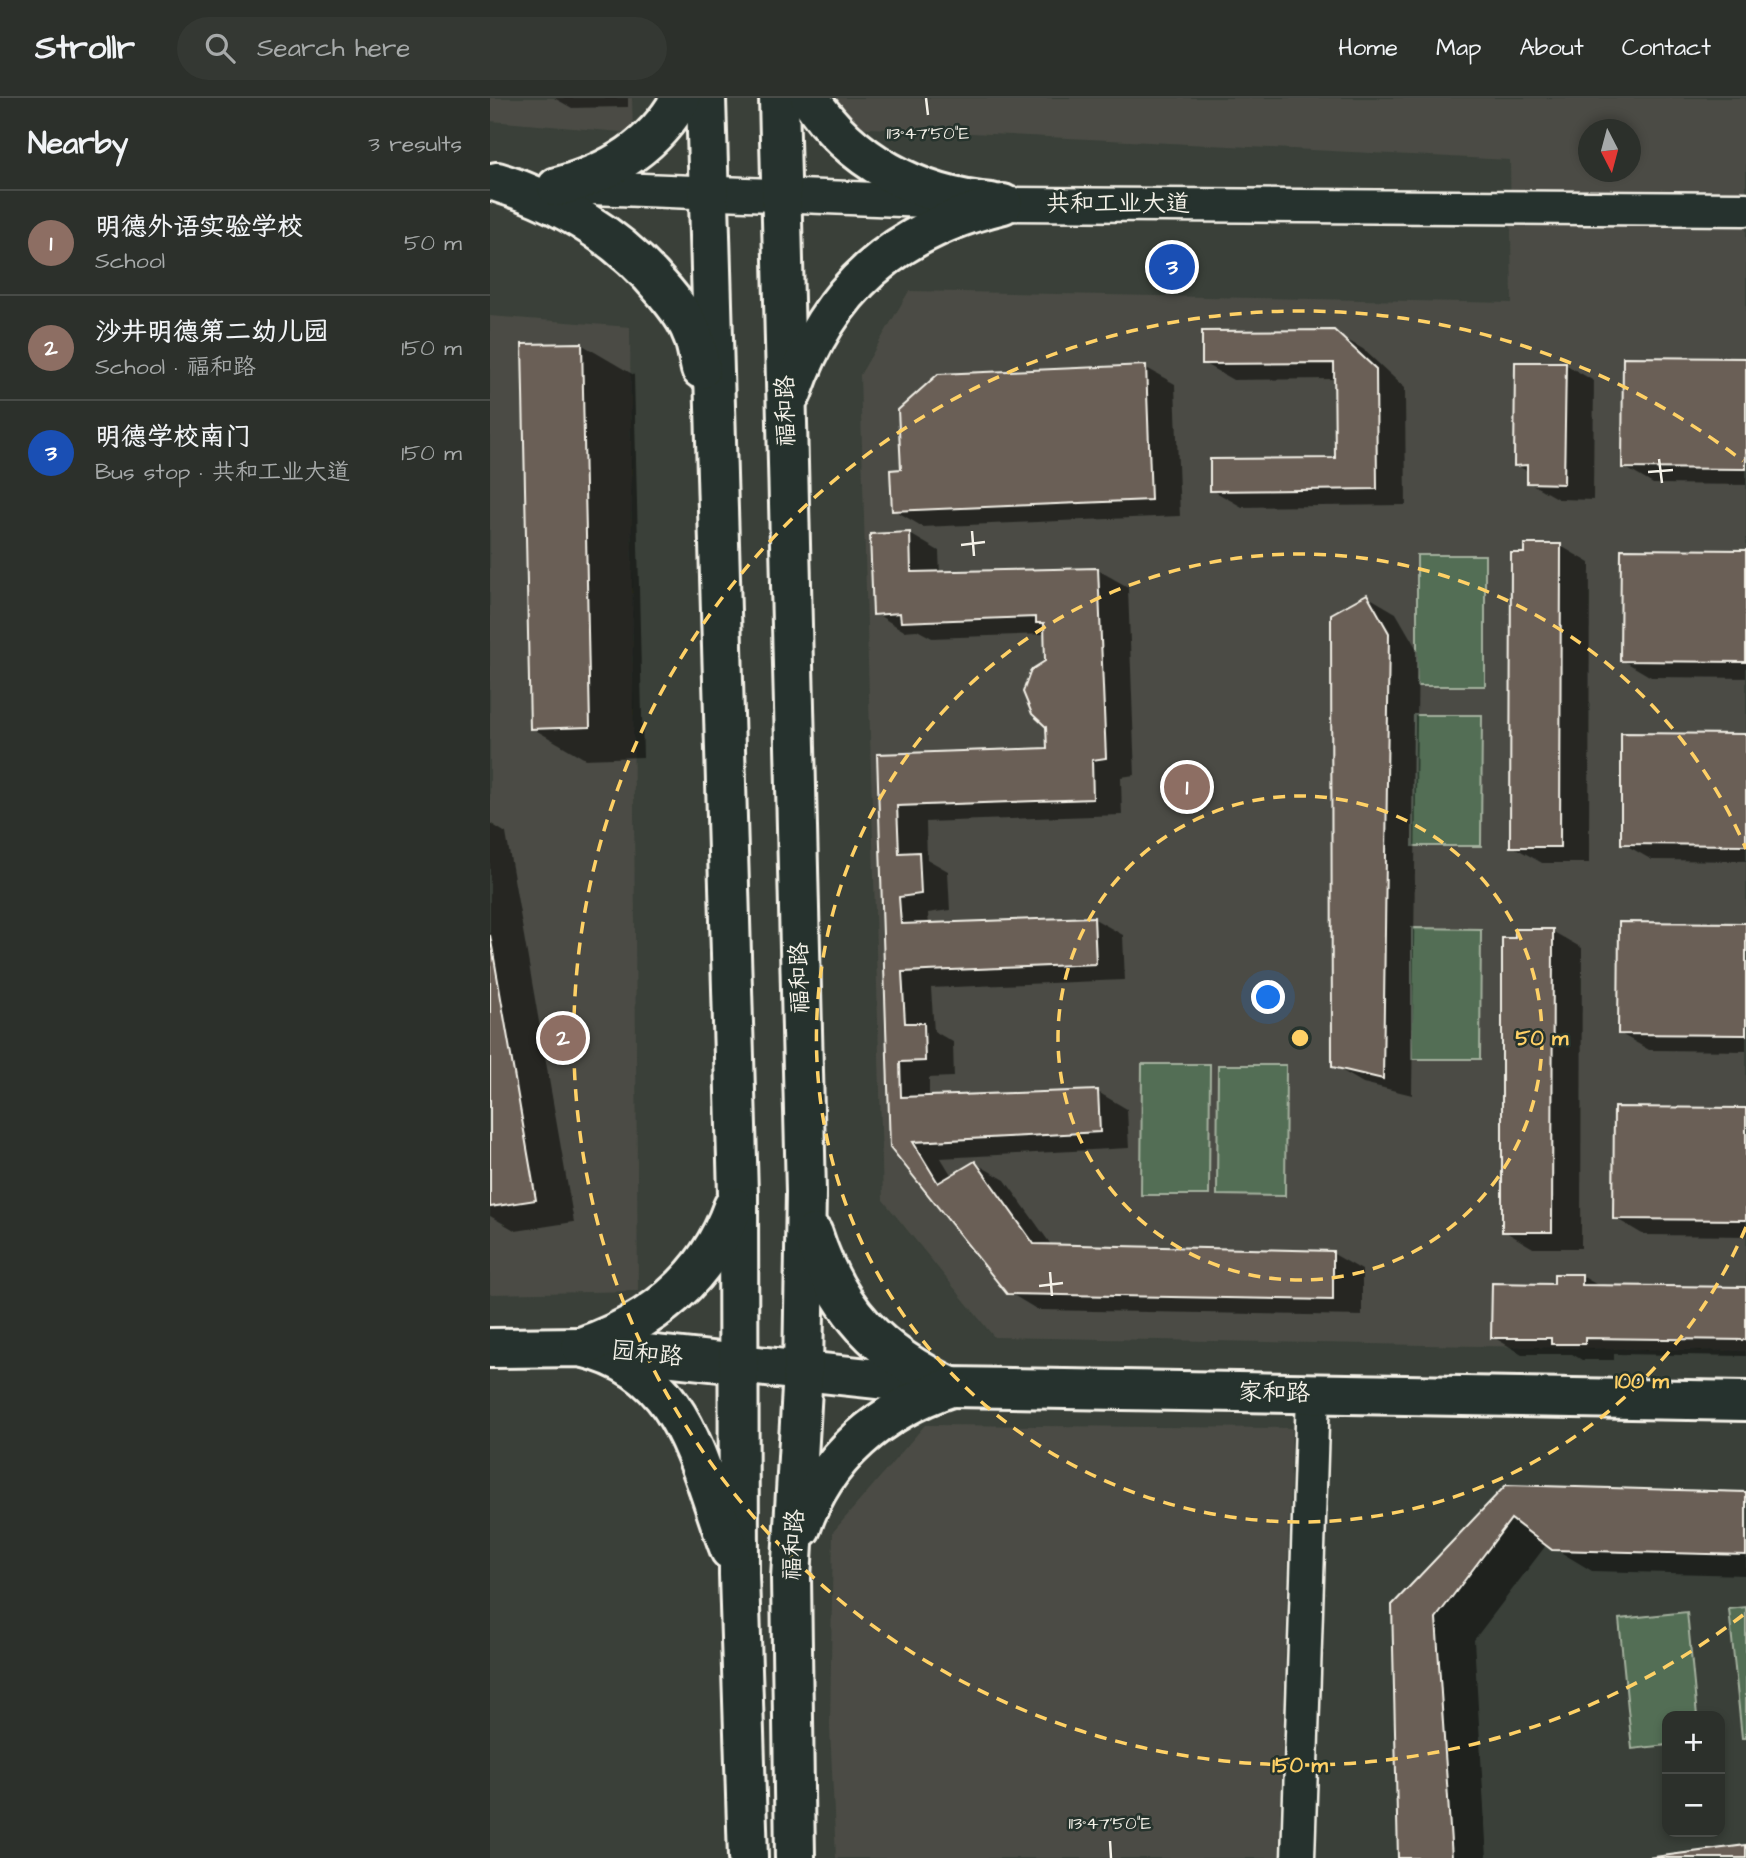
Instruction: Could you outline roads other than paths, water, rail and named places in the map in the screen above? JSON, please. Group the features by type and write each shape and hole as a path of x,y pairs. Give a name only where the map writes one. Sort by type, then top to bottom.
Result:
{"main road":[{"path":"557,187 603,172 635,153 657,133 681,98"},
{"path":"706,98 738,1194 739,1575 748,1858"},
{"name":"福和路","path":"779,98 806,1192 803,1371 793,1551 791,1728 795,1858"},
{"path":"810,98 832,127 881,168 940,194 1003,204"},
{"path":"493,181 531,192 595,226 650,273 692,332 715,427"},
{"path":"786,425 792,393 818,332 859,279 892,251 940,223 1003,204"},
{"path":"806,1192 811,1228 822,1263 853,1315 888,1351 918,1371 951,1387"},
{"path":"581,1347 630,1328 672,1297 712,1251 738,1194"},
{"path":"581,1347 608,1353 634,1366 655,1383 673,1405 739,1575"},
{"name":"园和路","path":"490,1348 581,1347 803,1371"},
{"name":"家和路","path":"803,1371 951,1387 1746,1401"},
{"path":"793,1551 819,1488 846,1451 890,1414 920,1397 951,1387"}],"street":[{"name":"共和工业大道","path":"493,181 557,187 1003,204 1746,209"},
{"path":"1298,1858 1313,1394"}],"place":[{"name":"明德学校南门","path":"1172,267"},
{"name":"明德外语实验学校","path":"1187,787"},
{"name":"沙井明德第二幼儿园","path":"563,1038"}]}
